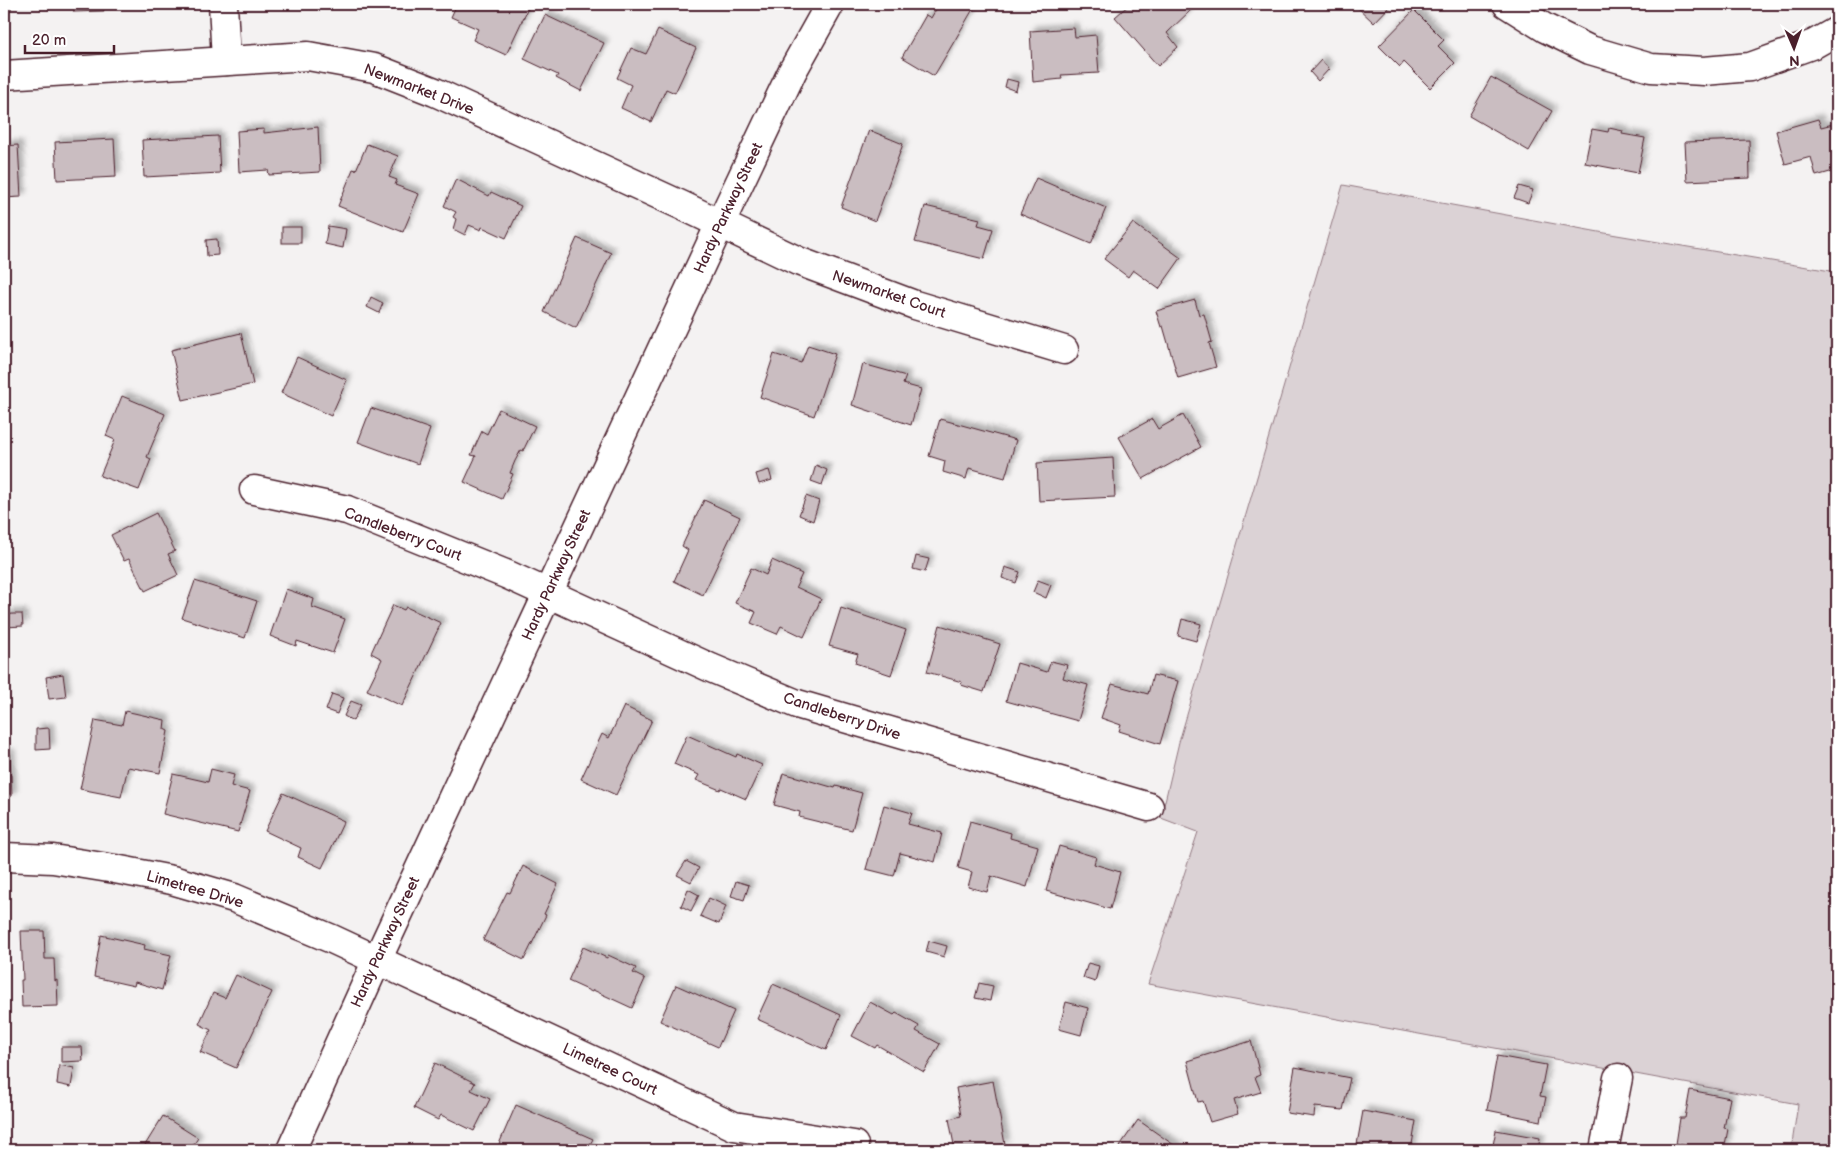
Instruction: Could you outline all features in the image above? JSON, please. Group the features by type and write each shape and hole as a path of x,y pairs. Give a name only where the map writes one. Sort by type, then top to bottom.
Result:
{"street":[{"path":"223,4 226,61"},
{"name":"Hardy Parkway Street","path":"291,1150 377,960 720,224 792,72 830,4"},
{"path":"1508,4 1545,28 1590,50 1651,68 1704,71 1750,67 1814,44 1837,31"},
{"name":"Newmarket Drive","path":"4,75 308,56 374,68 435,92 720,224"},
{"name":"Newmarket Court","path":"720,224 798,262 915,305 1064,350"},
{"name":"Candleberry Court","path":"254,490 347,510 548,593"},
{"name":"Candleberry Drive","path":"548,593 711,668 797,704 1149,807"},
{"name":"Limetree Drive","path":"4,857 53,859 172,880 234,898 377,960"},
{"name":"Limetree Court","path":"377,960 734,1126 854,1145"},
{"path":"1604,1150 1618,1078"}],"shaded area":[{"path":"1343,185 1599,232 1837,272 1837,412 1831,459 1837,460 1837,1150 1791,1150 1798,1104 1148,984 1198,832 1161,818 1179,742"}],"building":[{"path":"4,4 11,4 11,9 4,9"},
{"path":"73,4 155,5 103,8 104,11 74,12"},
{"path":"457,4 530,4 506,55 473,40 478,29 451,17"},
{"path":"939,4 976,4 934,76 902,57 926,15 931,18"},
{"path":"1130,4 1188,4 1192,9 1167,33 1178,47 1158,66 1115,17"},
{"path":"1354,4 1392,4 1374,23"},
{"path":"1414,10 1444,40 1438,46 1455,63 1430,88 1404,62 1400,67 1379,46"},
{"path":"545,15 604,43 581,91 556,78 558,75 524,59"},
{"path":"1074,28 1075,37 1096,35 1099,73 1061,75 1062,79 1033,82 1030,31"},
{"path":"658,30 696,48 675,93 666,89 651,122 621,108 631,85 617,78 631,48 646,54"},
{"path":"1321,60 1329,69 1318,81 1310,72"},
{"path":"1491,77 1552,111 1529,151 1469,116"},
{"path":"1007,79 1018,82 1016,91 1005,87"},
{"path":"1818,119 1821,127 1837,123 1837,170 1816,176 1811,157 1785,164 1776,131"},
{"path":"318,127 320,172 269,175 268,170 239,172 237,131 264,129 264,133"},
{"path":"1609,128 1623,131 1622,134 1645,138 1638,173 1585,163 1592,129 1608,132"},
{"path":"869,130 903,144 875,221 841,207"},
{"path":"218,136 220,173 144,177 142,140"},
{"path":"114,139 116,177 57,180 55,142"},
{"path":"1749,140 1750,178 1687,181 1685,142"},
{"path":"367,144 398,156 389,177 397,180 395,185 419,194 403,232 338,206 353,169 356,170"},
{"path":"18,145 21,197 4,198 4,146"},
{"path":"1036,178 1106,208 1091,244 1020,214"},
{"path":"456,179 489,196 491,192 521,206 506,238 482,227 481,230 469,225 465,235 453,229 456,219 453,217 456,212 444,206"},
{"path":"1519,186 1533,190 1528,203 1514,198"},
{"path":"925,206 980,219 978,225 993,229 984,259 915,242"},
{"path":"1133,223 1181,258 1159,289 1133,270 1128,277 1104,259"},
{"path":"328,226 346,229 343,248 325,244"},
{"path":"282,227 301,227 301,243 282,243"},
{"path":"577,238 611,253 576,328 544,312"},
{"path":"217,239 218,255 207,256 206,240"},
{"path":"371,297 383,303 379,313 367,307"},
{"path":"1195,300 1199,315 1204,314 1212,342 1209,343 1216,367 1178,378 1163,326 1161,327 1156,311"},
{"path":"241,333 253,384 183,400 171,350"},
{"path":"808,345 835,354 814,416 760,397 774,354 801,363"},
{"path":"297,357 347,380 331,416 281,393"},
{"path":"863,364 906,376 903,384 921,389 911,425 852,405"},
{"path":"122,396 165,414 147,457 151,459 139,490 100,476 115,440 106,436"},
{"path":"371,408 430,429 418,464 358,442"},
{"path":"499,409 535,426 523,451 521,450 515,461 510,473 513,474 502,499 464,482 476,456 471,455 482,431 487,434"},
{"path":"1183,415 1201,447 1143,479 1119,437 1152,419 1158,429"},
{"path":"940,419 1016,440 1005,478 969,468 966,479 943,472 945,461 929,456"},
{"path":"1113,458 1115,497 1039,501 1037,463"},
{"path":"816,465 827,470 822,485 811,481"},
{"path":"769,470 772,480 759,484 756,474"},
{"path":"806,496 819,501 813,521 799,515"},
{"path":"704,500 740,517 703,595 674,581 688,550 682,546"},
{"path":"156,513 175,551 168,554 178,575 145,591 129,559 124,561 111,535"},
{"path":"916,556 929,559 925,572 913,569"},
{"path":"772,560 802,574 796,587 821,599 804,637 781,626 777,634 751,623 756,612 735,603 751,568 766,575"},
{"path":"1005,567 1020,572 1016,583 1002,578"},
{"path":"1038,580 1051,585 1046,598 1033,592"},
{"path":"195,581 257,601 245,638 182,618"},
{"path":"286,589 314,599 312,607 345,619 333,653 297,641 296,646 270,636"},
{"path":"393,605 404,610 406,607 441,623 402,706 367,690 382,659 371,653"},
{"path":"841,608 906,630 891,675 855,663 858,654 829,646"},
{"path":"22,614 23,626 5,627 5,615"},
{"path":"1182,619 1201,624 1196,641 1178,636"},
{"path":"940,625 1000,644 984,692 961,685 962,682 927,672"},
{"path":"1051,661 1067,665 1063,678 1088,685 1078,721 1006,701 1017,663 1047,672"},
{"path":"63,674 66,697 49,699 46,677"},
{"path":"1153,675 1178,681 1160,744 1119,731 1121,725 1101,718 1112,684 1148,694"},
{"path":"332,694 343,698 337,714 326,710"},
{"path":"351,701 361,705 353,721 344,716"},
{"path":"624,706 652,720 616,795 581,779 602,734 609,738"},
{"path":"125,711 165,720 164,729 168,731 160,773 128,767 121,797 80,789 95,720 122,725"},
{"path":"49,728 50,749 36,750 36,729"},
{"path":"687,735 736,757 737,754 762,765 746,799 696,780 699,775 674,764"},
{"path":"4,754 10,754 12,796 4,797"},
{"path":"211,769 234,775 231,786 250,791 238,832 163,814 173,774 208,782"},
{"path":"783,773 835,788 836,786 862,793 852,830 799,817 800,812 774,805"},
{"path":"283,793 344,821 322,868 298,857 301,848 265,831"},
{"path":"884,805 912,813 908,824 942,833 935,862 900,853 894,876 866,869"},
{"path":"970,821 1011,833 1010,838 1038,846 1027,887 991,876 987,892 968,887 972,872 958,868"},
{"path":"1059,846 1096,857 1094,864 1120,872 1110,909 1046,891"},
{"path":"686,861 699,868 691,882 677,875"},
{"path":"523,866 558,884 544,914 546,915 524,960 483,940 507,892 510,893"},
{"path":"736,881 749,885 744,900 731,896"},
{"path":"688,889 699,895 691,911 681,906"},
{"path":"709,898 726,906 719,924 700,916"},
{"path":"21,931 44,931 45,959 54,959 58,1006 22,1007"},
{"path":"101,935 145,945 144,949 171,955 162,990 135,982 134,986 94,977"},
{"path":"929,941 947,946 944,957 926,952"},
{"path":"583,947 607,958 608,955 636,968 633,973 645,979 632,1008 568,981"},
{"path":"1088,963 1099,966 1095,982 1083,978"},
{"path":"236,975 272,992 236,1068 200,1052 211,1030 199,1024 213,993 225,998"},
{"path":"979,983 993,986 990,1001 975,998"},
{"path":"773,984 841,1015 826,1050 757,1019"},
{"path":"676,985 734,1011 718,1047 660,1021"},
{"path":"870,1002 894,1015 896,1013 919,1026 916,1031 940,1044 924,1072 877,1045 875,1048 852,1036"},
{"path":"1066,1002 1088,1008 1081,1035 1059,1029"},
{"path":"1251,1041 1260,1075 1255,1077 1261,1092 1234,1100 1238,1114 1210,1122 1203,1101 1198,1102 1187,1061"},
{"path":"61,1047 82,1047 83,1061 61,1062"},
{"path":"1497,1056 1546,1065 1540,1096 1546,1097 1541,1121 1487,1110"},
{"path":"435,1063 475,1083 471,1090 490,1099 474,1131 441,1115 438,1120 414,1108"},
{"path":"59,1065 74,1068 71,1087 57,1084"},
{"path":"1295,1067 1350,1078 1343,1110 1315,1107 1314,1117 1287,1113"},
{"path":"993,1081 1005,1144 978,1150 955,1150 949,1119 961,1116 956,1088"},
{"path":"1690,1090 1730,1098 1724,1128 1728,1129 1724,1150 1710,1150 1676,1144 1680,1118 1685,1118"},
{"path":"516,1105 593,1139 587,1150 514,1150 499,1144"},
{"path":"1363,1111 1416,1121 1411,1150 1356,1150"},
{"path":"163,1116 198,1138 190,1150 142,1150"},
{"path":"1138,1120 1181,1150 1117,1150"},
{"path":"1496,1130 1540,1138 1538,1150 1492,1150"}]}
